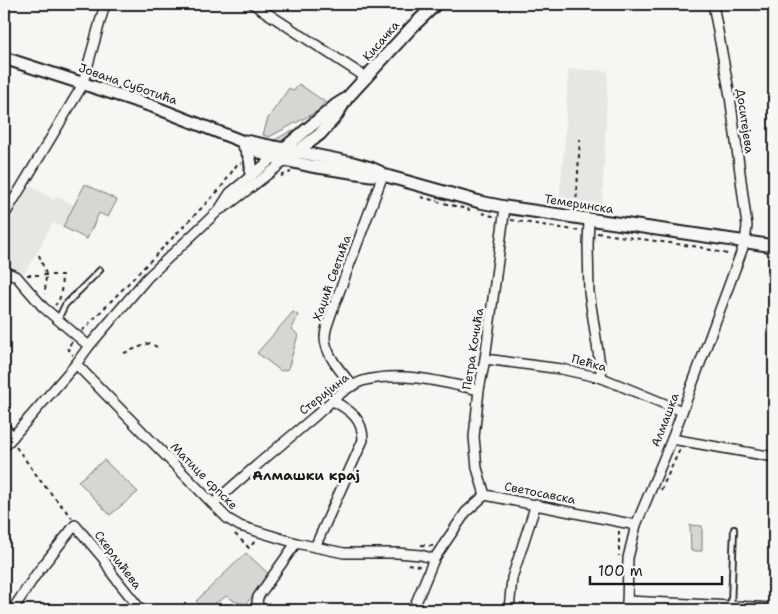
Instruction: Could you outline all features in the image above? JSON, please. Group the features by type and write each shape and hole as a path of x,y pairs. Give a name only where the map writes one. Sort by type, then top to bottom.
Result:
{"main road":[{"name":"Кисачка","path":"274,158 284,155 336,105 347,98 412,27 436,4"},
{"name":"Јована Суботића","path":"4,58 152,106 241,141 256,151 274,158"},
{"name":"Кисачка","path":"297,152 320,134 336,116 347,98"},
{"path":"320,134 320,146 328,158"},
{"name":"Јована Суботића","path":"241,141 255,142 284,155"},
{"path":"241,141 252,163 250,175"},
{"name":"Темеринска","path":"284,155 297,152 371,168 383,175 480,202 505,207 774,246"},
{"name":"Темеринска","path":"284,155 371,176 383,175"}],"street":[{"path":"4,216 83,83 105,4"},
{"path":"256,4 367,78"},
{"name":"Доситејева","path":"713,4 730,96 747,226 745,242"},
{"path":"219,210 228,205 284,155"},
{"path":"4,447 15,442 89,346 147,278 219,210 230,193 250,175 274,158"},
{"name":"Хаџић Светића","path":"353,386 332,358 326,346 325,336 331,314 383,175"},
{"name":"Петра Кочића","path":"485,495 477,468 474,437 478,390 485,359 505,207"},
{"path":"589,220 590,292 602,378"},
{"name":"Алмашка","path":"627,606 628,558 636,525 672,439 745,242"},
{"path":"4,271 17,277 44,307 89,346"},
{"name":"Пећка","path":"485,359 561,369 602,378 682,411"},
{"name":"Матице српске","path":"76,364 228,519 240,526 296,543 344,554 397,553 421,555 434,559"},
{"name":"Стеријина","path":"213,504 332,401 364,380 383,377 412,377 478,390"},
{"path":"315,547 363,440 362,427 356,417 347,408 332,401"},
{"path":"4,427 15,442"},
{"path":"672,439 774,457"},
{"name":"Светосавска","path":"413,610 434,559 466,512 485,495 636,525"},
{"path":"510,610 512,578 536,504"},
{"path":"10,609 75,525"},
{"name":"Скерлићева","path":"75,525 103,558 141,610"},
{"path":"259,610 258,597 296,543"},
{"path":"627,606 774,608"}],"lane":[{"path":"58,319 65,305 100,270"},
{"path":"731,606 734,529"}],"path":[{"path":"576,206 580,139"},
{"path":"280,176 295,171"},
{"path":"38,255 46,274 45,298"},
{"path":"53,278 54,274"},
{"path":"17,277 62,274 60,298 57,303 51,305"},
{"path":"124,353 150,343 157,347"},
{"path":"660,490 682,441"},
{"path":"15,442 43,484 75,522 75,525"},
{"path":"618,527 619,564"},
{"path":"235,534 249,548 260,536"},
{"path":"418,545 436,546"}],"shaded area":[{"path":"568,69 608,71 602,207 559,200 565,140"},
{"path":"299,84 325,102 318,111 269,137 263,135 268,118 289,88 294,91"},
{"path":"291,131 295,132 283,142 269,143"},
{"path":"85,184 117,200 108,217 99,213 87,239 63,227"},
{"path":"30,186 54,200 56,196 74,205 63,227 52,223 25,272 18,275 4,265 4,230"},
{"path":"293,312 298,315 292,329 298,335 288,369 281,371 257,353"},
{"path":"104,460 138,492 110,515 78,481"},
{"path":"690,525 702,526 702,551 691,551"},
{"path":"246,553 270,575 246,604 236,602 227,596 204,610 196,601"}],"district":[{"name":"Алмашки крај","path":"306,475"}]}
